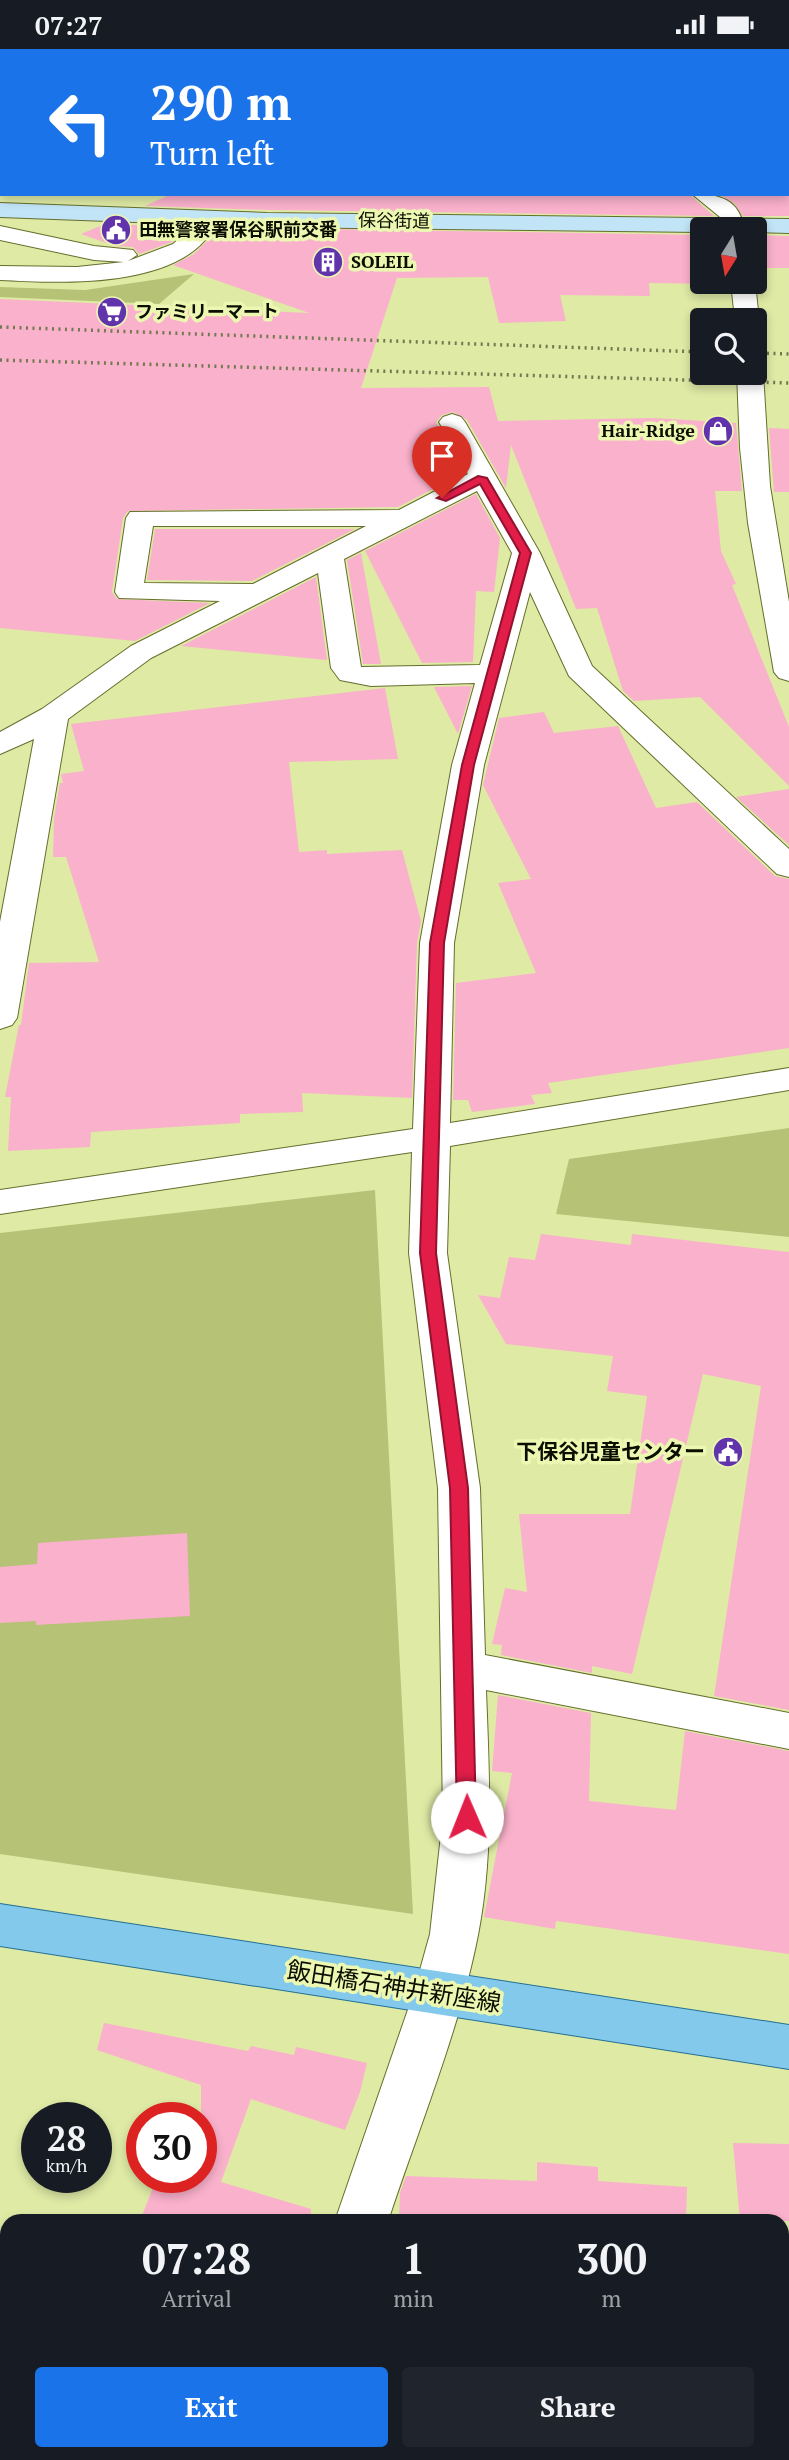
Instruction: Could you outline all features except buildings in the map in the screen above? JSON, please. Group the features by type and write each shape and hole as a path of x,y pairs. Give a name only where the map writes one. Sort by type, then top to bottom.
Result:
{"main road":[{"path":"198,234 242,199"},
{"name":"保谷街道","path":"0,210 217,218 690,227"},
{"name":"保谷街道","path":"767,227 789,226"},
{"name":"飯田橋石神井新座線","path":"0,1925 789,2047"}],"street":[{"path":"706,196 731,217"},
{"path":"0,233 48,240 113,256 158,250 198,234"},
{"path":"0,273 85,274 154,263 176,255 188,247 198,234"},
{"path":"35,275 48,271 56,263 58,252 48,240"},
{"path":"750,385 750,415 762,530 789,672"},
{"path":"452,422 526,553 579,670 789,867"},
{"path":"0,745 53,715 141,652 262,593 482,478"},
{"path":"262,593 129,592 140,519 403,518"},
{"path":"363,2214 438,1994 454,1934 467,1817 459,1488 428,1253 437,943 468,765 526,553"},
{"path":"330,558 346,669 351,674 371,677 493,674"},
{"path":"0,1018 53,715"},
{"path":"0,1202 430,1138 789,1079"},
{"path":"464,1668 789,1731"}],"green space":[{"path":"194,274 159,304 0,297 0,287 85,290"},
{"path":"789,1128 789,1237 556,1214 569,1159"},
{"path":"375,1190 413,1914 0,1854 0,1233"}],"railway":[{"path":"0,327 690,352"},
{"path":"767,353 789,354"},
{"path":"0,360 789,383"}],"place":[{"name":"田無警察署保谷駅前交番","path":"116,230"},
{"name":"SOLEIL","path":"328,262"},
{"name":"ファミリーマート","path":"112,312"},
{"name":"Hair-Ridge","path":"718,431"},
{"name":"下保谷児童センター","path":"728,1452"}],"route":[{"path":"442,498 482,478 526,553 468,765 437,943 428,1253 459,1488 467,1817"}]}
